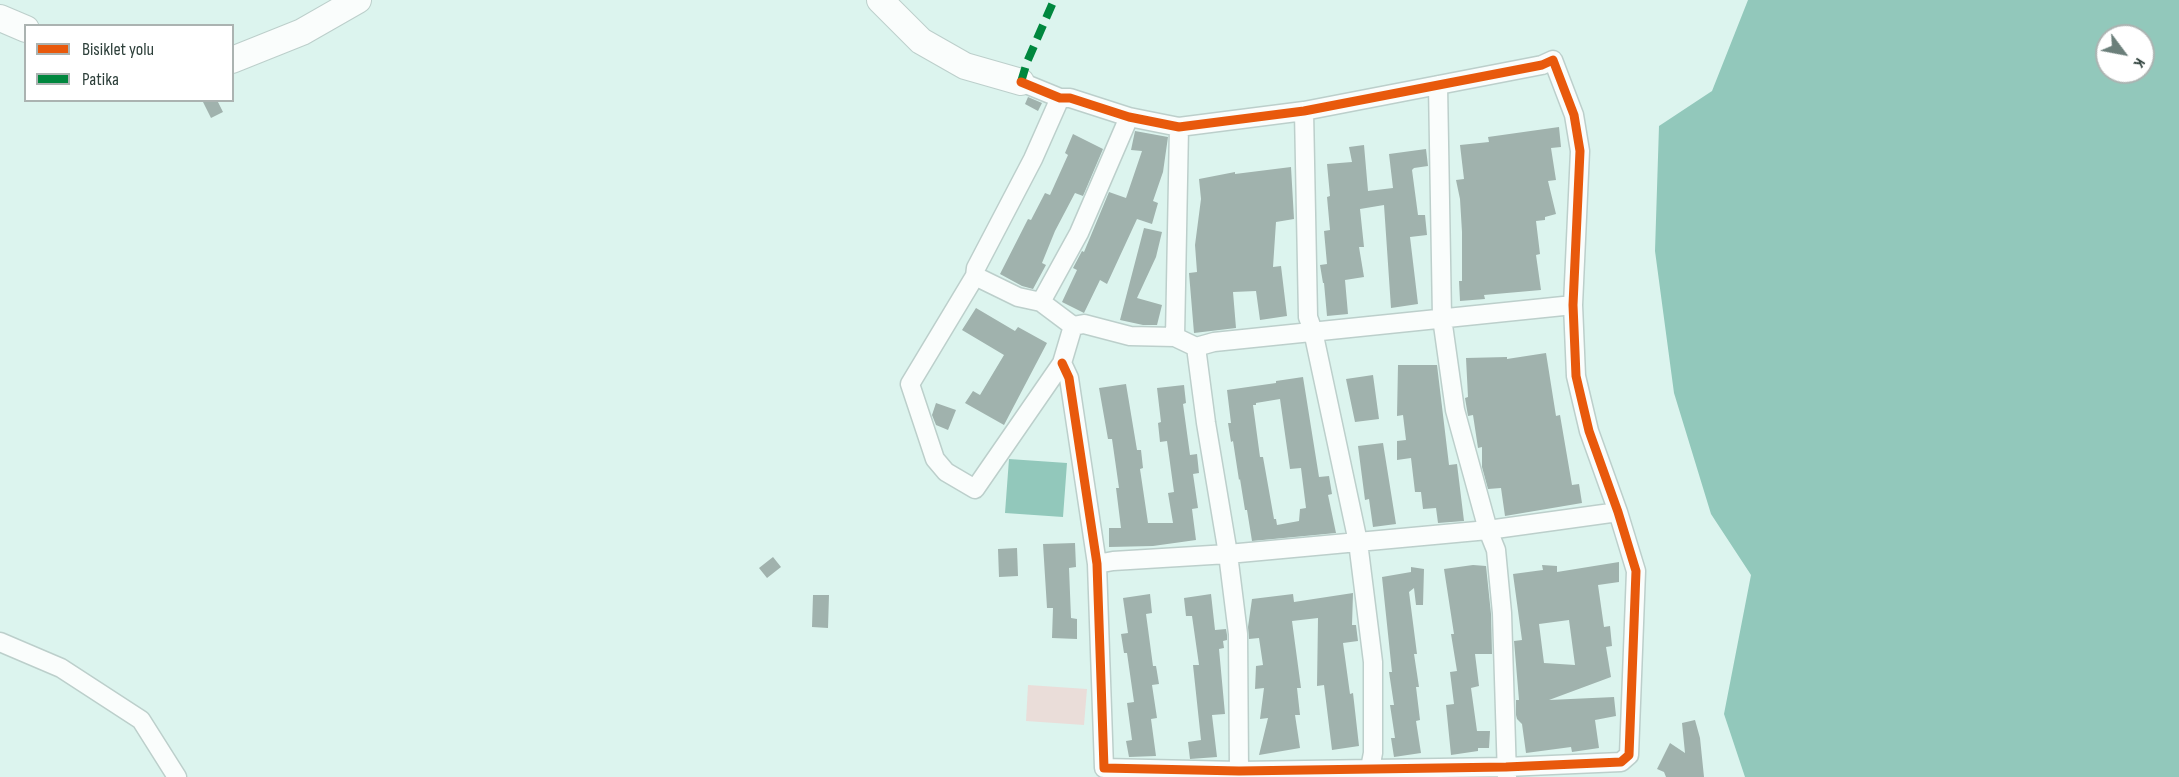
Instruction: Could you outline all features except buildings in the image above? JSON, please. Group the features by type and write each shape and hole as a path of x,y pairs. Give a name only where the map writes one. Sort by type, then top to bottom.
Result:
{"main road":[{"path":"234,59 302,32 358,0"},
{"path":"880,0 921,41 965,66 1022,82"},
{"path":"0,18 24,28"}],"street":[{"path":"1022,82 1060,98 1070,98 1129,117 1179,127 1304,111 1542,65 1553,60 1574,115 1580,151 1573,305 1576,376 1589,431 1636,571 1629,755 1621,762 1506,772 1370,768 1239,771 1104,768 1097,564 1069,378 1062,363"},
{"path":"1438,85 1442,318 1455,410 1488,530 1496,550 1502,613 1506,772"},
{"path":"1060,98 1033,159 976,268 975,276 910,384 935,459 946,472 975,489 1062,363 1073,326"},
{"path":"1304,111 1308,317 1313,331 1358,543 1373,662 1373,753 1370,768"},
{"path":"1041,302 1079,233 1129,117"},
{"path":"1175,338 1179,127"},
{"path":"975,276 1018,297 1041,302 1073,326 1083,324 1130,336 1175,338 1196,346 1313,331 1573,305"},
{"path":"1196,346 1238,634 1239,771"},
{"path":"1097,564 1358,543 1488,530 1618,512"},
{"path":"0,642 61,668 141,720 177,777"}],"shaded area":[{"path":"1748,0 2179,0 2179,777 1745,777 1724,714 1751,575 1711,514 1674,393 1655,251 1659,126 1712,91"},
{"path":"1009,459 1067,463 1063,517 1005,513"},
{"path":"1028,685 1087,689 1084,725 1026,721"}],"marked path":[{"path":"1021,82 1027,62 1054,0"}],"cycle path":[{"path":"1021,82 1060,98 1070,98 1129,117 1179,127 1304,111 1542,65 1553,60 1574,115 1580,151 1573,305 1576,376 1589,431 1636,571 1629,755 1621,762 1506,767 1239,771 1104,768 1097,564 1069,378 1062,363"}]}
